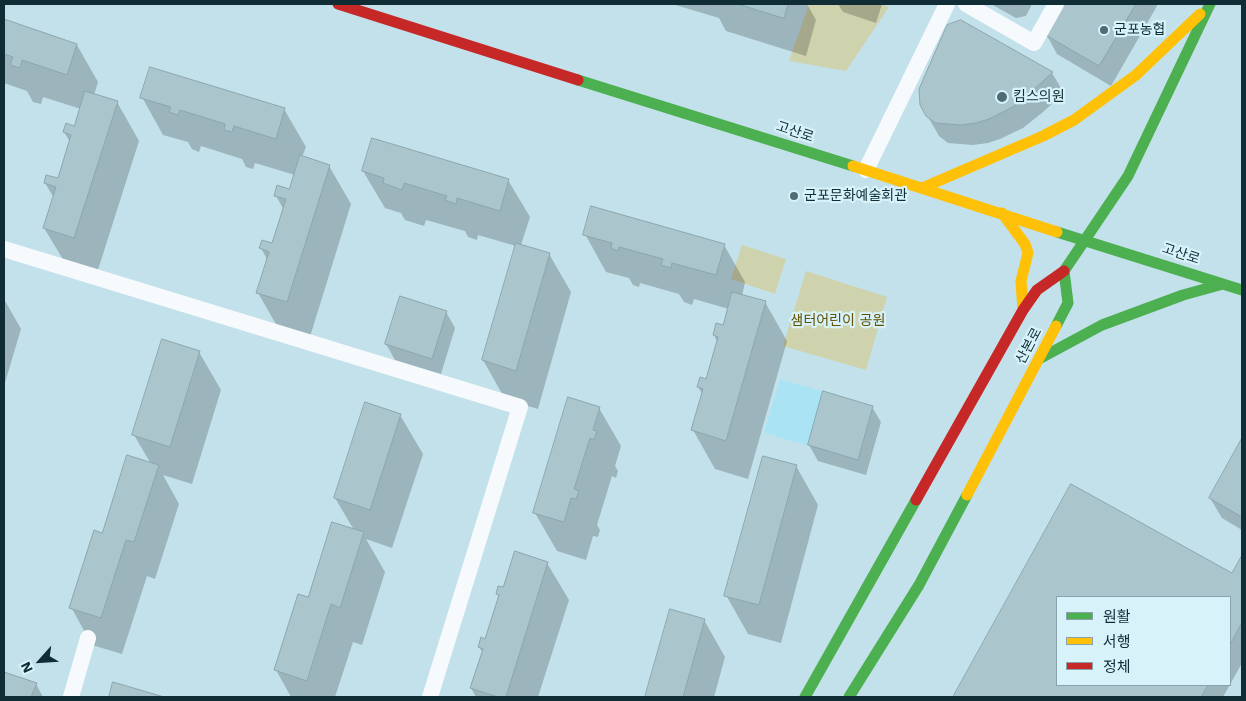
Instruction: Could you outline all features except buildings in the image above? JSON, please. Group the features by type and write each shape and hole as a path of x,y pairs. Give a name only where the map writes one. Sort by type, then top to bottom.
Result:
{"street":[{"name":"고산로","path":"338,4 1242,290"},
{"path":"866,170 947,4"},
{"path":"966,4 1034,43 1056,4"},
{"path":"922,188 1043,136 1074,120 1136,75 1210,4"},
{"path":"805,697 1023,310 1037,290 1064,271 1128,176 1210,4"},
{"path":"1002,213 1025,244 1028,253 1021,281 1023,310"},
{"path":"4,249 520,407 430,697"},
{"name":"산본로","path":"849,697 919,585 1068,303 1064,271"},
{"path":"1039,359 1102,325 1183,295 1223,284"},
{"path":"71,697 88,638"}],"shaded area":[{"path":"780,379 873,406 858,460 764,433"}],"green space":[{"path":"809,4 879,4 889,7 846,71 789,61"},
{"path":"742,245 786,259 775,294 731,279"},
{"name":"샘터어린이 공원","path":"806,271 887,297 866,370 783,346"}],"traffic: fast":[{"path":"1056,326 1068,303 1064,271 1128,176 1210,4"},
{"path":"578,80 853,166"},
{"path":"1057,232 1242,290"},
{"path":"1039,359 1102,325 1183,295 1223,284"},
{"path":"849,697 919,585 967,495"},
{"path":"805,697 916,500"}],"traffic: slow":[{"path":"922,188 1043,136 1074,120 1136,75 1200,14"},
{"path":"853,166 1057,232"},
{"path":"1002,213 1025,244 1028,253 1021,281 1023,310"},
{"path":"967,495 1056,326"}],"traffic: jam":[{"path":"338,4 578,80"},
{"path":"916,500 1023,310 1037,290 1064,271"}],"place":[{"name":"군포농협","path":"1104,30"},
{"name":"킴스의원","path":"1002,97"},
{"name":"군포문화예술회관","path":"794,196"}]}
